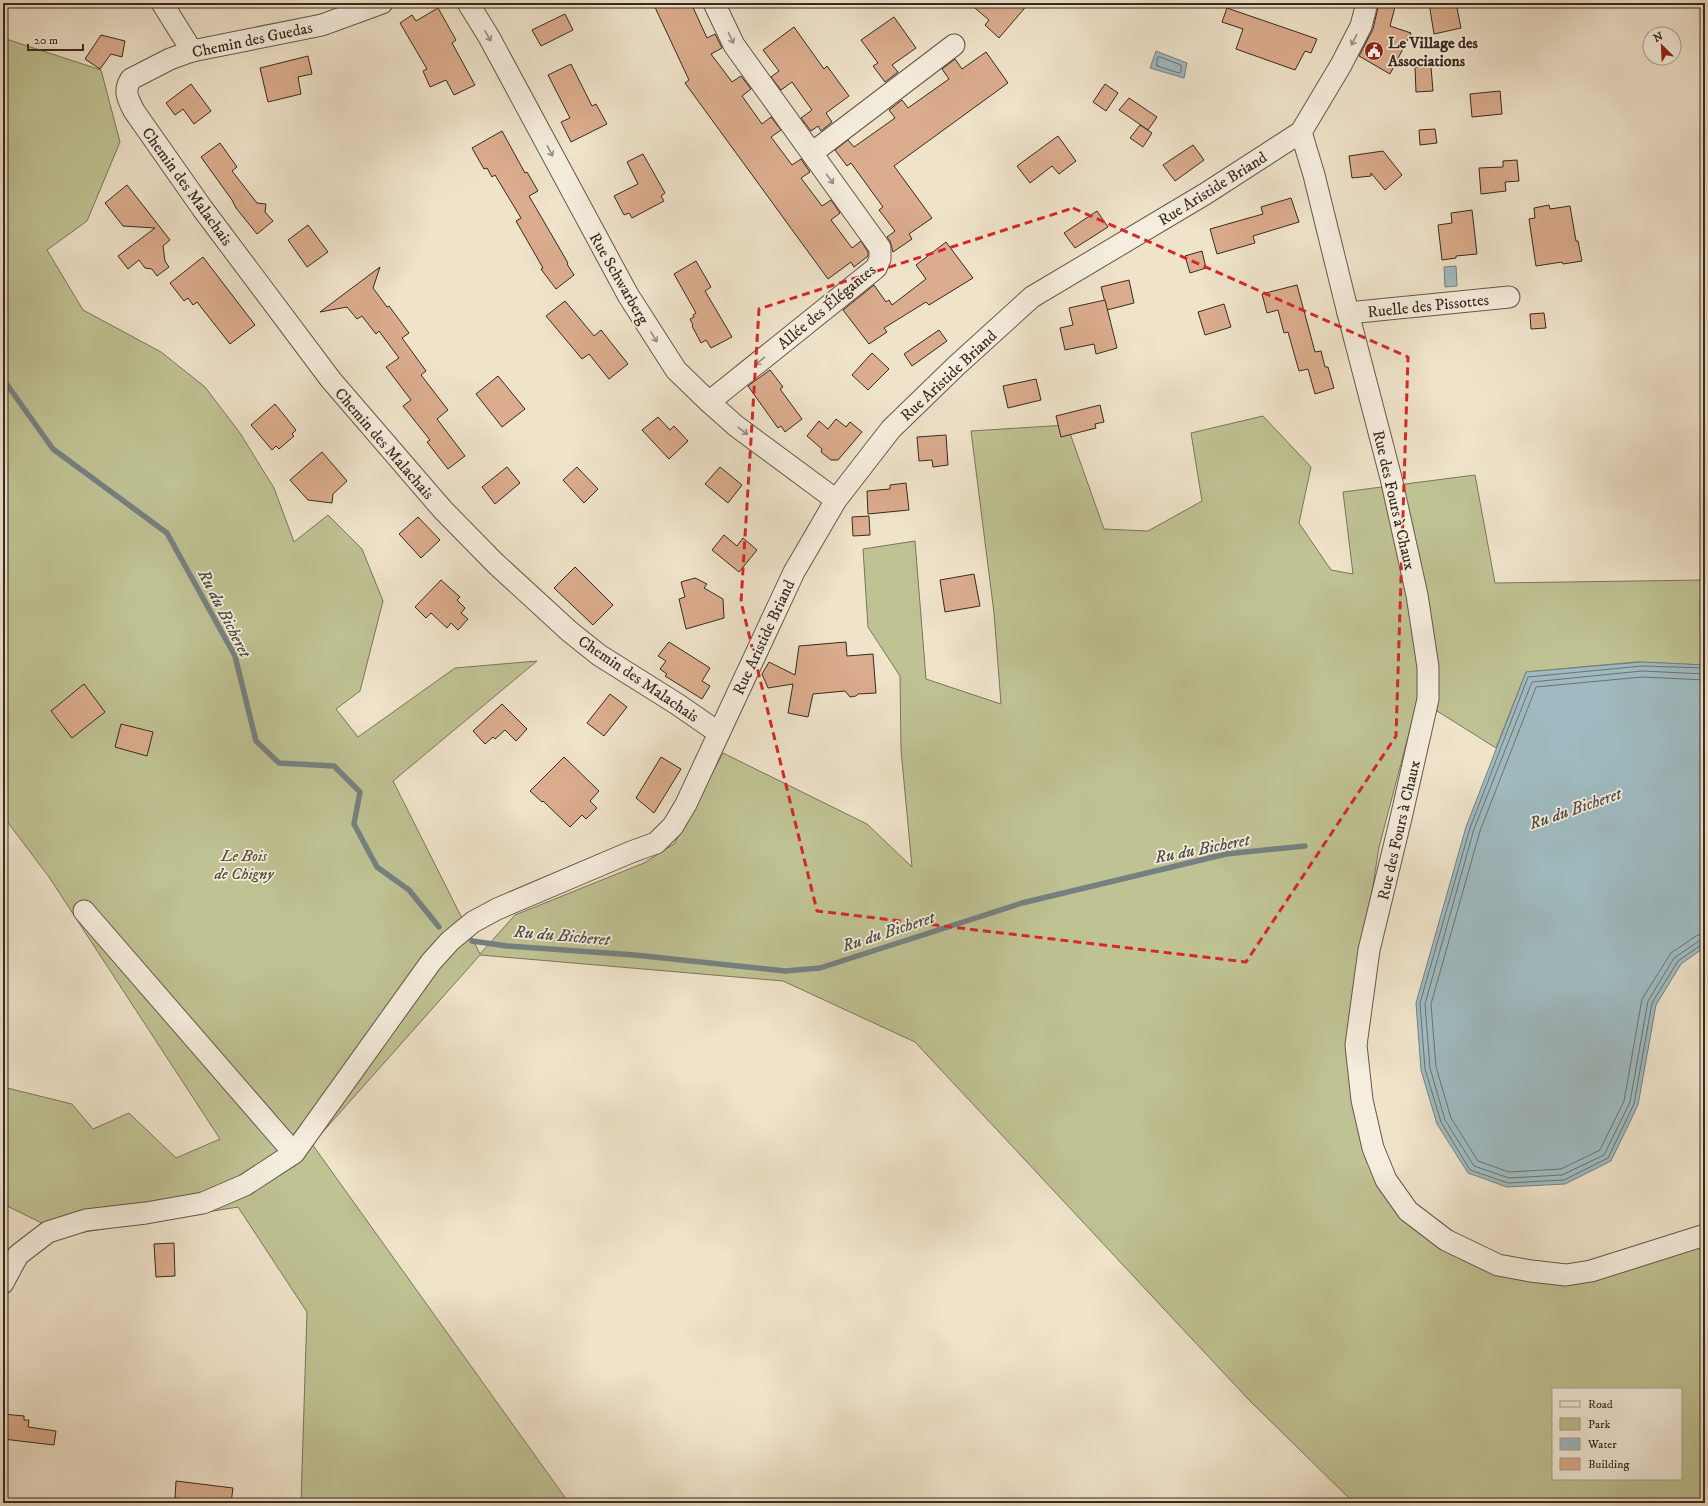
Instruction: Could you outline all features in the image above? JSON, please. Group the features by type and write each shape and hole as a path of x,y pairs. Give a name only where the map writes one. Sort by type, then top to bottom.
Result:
{"street":[{"path":"162,3 192,50"},
{"name":"Chemin des Guedas","path":"127,85 131,79 141,73 192,50 322,25 382,3"},
{"name":"Rue Schwarberg","path":"468,3 493,44 628,295 676,370 708,402 736,426 836,500"},
{"name":"Allée des Élégantes","path":"708,402 876,268 880,259 880,248 734,46 714,3"},
{"path":"1301,132 1341,65 1361,26 1366,3"},
{"path":"812,153 954,45"},
{"name":"Chemin des Malachais","path":"127,85 126,93 134,111 207,214 331,380 443,510 500,568 569,631 599,655 677,704 719,733"},
{"name":"Rue des Fours à Chaux","path":"1301,132 1314,175 1391,478 1417,595 1428,667 1428,700 1402,818 1369,950 1356,1045 1362,1100 1373,1148 1386,1180 1408,1211 1446,1240 1498,1265 1566,1275 1591,1271 1705,1235"},
{"name":"Rue Aristide Briand","path":"294,1153 431,962 450,941 473,922 497,909 656,843 673,826 686,804 794,572 836,500 891,429 956,366 1032,297 1205,194 1301,132"},
{"name":"Ruelle des Pissottes","path":"1348,313 1509,297"},
{"path":"3,1283 18,1255 48,1232 86,1220 146,1213 203,1203 245,1185 294,1153 84,911"}],"highlighted area":[{"path":"1073,208 1408,357 1396,736 1246,962 817,911 741,602 759,309"}],"green space":[{"name":"Le Bois de Chigny","path":"3,38 101,70 120,142 87,221 47,250 83,310 161,352 205,387 240,433 274,488 294,542 328,515 362,549 383,601 360,691 336,709 358,737 455,668 537,661 393,781 480,954 515,915 644,863 674,844 723,753 867,824 912,867 901,750 900,676 868,627 863,549 915,541 926,679 1001,704 994,613 971,431 1067,425 1104,529 1148,531 1202,501 1191,433 1263,416 1311,467 1299,523 1331,570 1353,574 1343,492 1475,475 1495,583 1705,580 1705,665 1636,662 1526,672 1496,748 1418,699 1379,847 1363,949 1351,1045 1404,1215 1530,1277 1705,1242 1705,1503 1354,1503 1248,1399 915,1042 783,981 480,955 312,1144 569,1503 301,1503 307,1312 238,1207 66,1235 3,1204 3,1087 72,1104 93,1129 129,1113 176,1158 220,1139 49,877 3,816"}],"water":[{"path":"1156,51 1187,63 1184,78 1150,68"},
{"path":"1456,266 1457,286 1445,287 1444,267"},
{"path":"1642,662 1705,665 1705,947 1681,964 1656,1005 1638,1105 1611,1161 1565,1184 1507,1187 1468,1173 1437,1124 1421,1070 1416,1003 1466,827 1526,672"}],"building":[{"path":"653,3 691,3 707,38 715,34 722,48 711,54 732,82 741,76 751,89 742,96 762,124 771,117 781,130 771,137 792,165 801,159 810,172 801,178 822,206 831,200 840,213 831,220 852,248 861,241 868,252 868,256 854,267 851,262 828,279 685,83 689,80"},
{"path":"969,3 1029,3 999,38 985,25 989,20"},
{"path":"1379,3 1396,3 1390,26 1411,33 1390,74 1359,56 1373,29"},
{"path":"1429,3 1456,3 1461,28 1434,34"},
{"path":"438,8 456,40 452,43 475,85 454,95 446,80 430,87 423,71 427,69 400,23 412,15 416,21"},
{"path":"1227,8 1317,39 1311,53 1305,51 1295,70 1236,49 1243,29 1222,22"},
{"path":"565,14 573,30 541,46 532,30"},
{"path":"894,17 916,48 892,65 898,72 885,82 873,66 878,63 861,40"},
{"path":"794,27 824,69 827,66 849,96 826,113 832,122 821,131 818,126 811,131 801,118 812,110 792,82 781,90 771,77 779,71 763,50"},
{"path":"101,35 125,41 122,57 111,54 100,69 85,59"},
{"path":"986,52 1008,83 894,166 932,218 909,234 912,239 893,252 890,241 887,237 895,231 879,210 883,207 851,163 847,166 835,150 848,140 854,147 895,118 889,110 902,100 908,108 949,79 942,69 955,59 962,69"},
{"path":"308,56 312,74 298,77 301,94 268,102 260,68"},
{"path":"571,64 592,106 596,104 607,124 571,142 561,122 570,118 548,75"},
{"path":"1415,67 1431,67 1433,91 1416,92"},
{"path":"191,84 211,111 194,124 183,109 175,115 166,103"},
{"path":"1105,84 1118,93 1106,111 1093,102"},
{"path":"1500,91 1502,114 1472,117 1470,94"},
{"path":"1129,98 1157,117 1148,130 1119,110"},
{"path":"1140,125 1152,133 1143,147 1130,138"},
{"path":"1435,129 1437,143 1420,145 1419,130"},
{"path":"502,131 525,173 527,172 538,191 529,196 574,275 556,289 541,269 543,268 516,221 521,218 495,175 492,177 487,168 484,169 472,148"},
{"path":"1058,136 1076,161 1059,174 1052,166 1030,183 1017,166"},
{"path":"220,143 237,167 232,171 257,203 266,204 265,212 273,221 257,234 236,208 232,200 201,157"},
{"path":"1193,145 1204,160 1175,181 1163,165"},
{"path":"1383,151 1402,175 1385,190 1371,173 1371,176 1352,178 1349,156"},
{"path":"643,154 665,193 661,196 664,201 632,218 629,213 624,215 614,196 638,184 627,162"},
{"path":"1517,160 1519,181 1505,182 1506,191 1481,194 1479,168 1503,167 1503,161"},
{"path":"127,185 170,240 163,246 165,261 169,267 157,276 152,269 145,268 139,260 128,269 118,256 155,228 123,226 105,203"},
{"path":"1291,198 1299,222 1253,236 1255,243 1217,254 1210,229 1263,214 1261,207"},
{"path":"1549,205 1550,209 1570,206 1576,241 1578,241 1582,261 1536,266 1529,219 1535,218 1534,208"},
{"path":"1472,210 1477,254 1456,256 1456,258 1442,260 1438,225 1452,223 1451,213"},
{"path":"1097,211 1108,227 1075,248 1064,233"},
{"path":"308,225 328,252 307,267 288,240"},
{"path":"946,242 973,278 929,305 926,302 884,328 887,332 869,344 843,310 874,285 886,302 889,300 892,305 926,279 916,265"},
{"path":"1202,251 1206,268 1190,273 1185,256"},
{"path":"203,257 255,325 230,344 197,302 193,305 188,298 184,301 170,283"},
{"path":"696,261 711,287 705,291 732,337 711,348 706,340 701,343 692,326 693,325 690,319 694,317 693,315 696,313 674,274"},
{"path":"380,267 373,288 387,307 389,306 409,333 402,338 426,371 421,375 448,410 437,419 465,456 448,469 427,442 430,440 403,406 411,400 386,367 399,358 379,331 376,334 362,316 357,319 347,307 320,312"},
{"path":"1129,280 1134,303 1107,310 1101,287"},
{"path":"1297,285 1315,352 1321,351 1325,367 1328,367 1334,388 1315,394 1308,369 1299,371 1288,332 1284,333 1278,310 1267,313 1262,294"},
{"path":"1105,300 1117,348 1096,354 1094,344 1065,350 1060,328 1073,325 1069,308"},
{"path":"565,301 594,336 601,330 628,364 609,379 589,354 582,359 546,316"},
{"path":"1224,304 1231,327 1205,335 1198,312"},
{"path":"1544,313 1546,328 1531,329 1530,314"},
{"path":"939,330 947,341 912,366 904,354"},
{"path":"872,353 889,369 868,390 852,375"},
{"path":"770,370 783,387 780,389 802,419 785,432 781,426 778,428 748,386"},
{"path":"498,376 525,409 502,427 476,394"},
{"path":"1036,379 1041,400 1008,408 1003,386"},
{"path":"275,404 296,430 292,434 294,436 279,449 276,446 272,450 251,425"},
{"path":"1100,405 1104,422 1095,424 1096,428 1061,437 1056,416"},
{"path":"658,417 670,430 674,426 688,441 669,459 642,430"},
{"path":"836,419 846,427 850,422 862,432 838,460 831,460 821,452 822,449 807,436 819,421 828,429"},
{"path":"946,435 948,465 933,467 932,460 919,461 917,437"},
{"path":"322,452 347,481 333,494 332,503 308,500 290,480"},
{"path":"507,467 520,483 495,504 482,487"},
{"path":"577,467 598,489 584,503 563,480"},
{"path":"720,467 742,485 728,503 705,484"},
{"path":"906,483 909,510 868,514 867,491 890,489 890,485"},
{"path":"869,516 870,535 853,536 852,517"},
{"path":"418,517 440,540 421,558 399,534"},
{"path":"724,535 737,546 743,538 757,550 739,572 712,550"},
{"path":"575,567 613,605 593,625 554,588"},
{"path":"974,574 980,606 945,612 940,580"},
{"path":"695,578 707,584 704,588 723,599 724,618 686,629 679,599 685,597 681,582"},
{"path":"441,580 460,597 457,600 465,608 461,613 468,619 458,630 451,623 447,628 431,613 426,618 415,607"},
{"path":"669,642 710,668 702,681 710,686 702,699 665,676 667,674 660,669 666,661 658,656"},
{"path":"846,642 847,656 873,654 876,693 858,694 850,697 845,691 813,694 808,717 788,713 793,684 768,688 762,674 769,662 795,675 799,646"},
{"path":"84,684 105,712 72,738 51,711"},
{"path":"610,694 627,707 604,736 587,723"},
{"path":"502,704 527,729 516,741 505,730 495,739 493,737 485,744 473,731"},
{"path":"121,724 153,732 147,756 115,747"},
{"path":"564,757 599,791 590,801 597,808 586,819 582,815 570,827 543,801 542,802 530,791"},
{"path":"661,757 681,769 654,813 636,798"},
{"path":"174,1243 175,1276 156,1277 154,1244"},
{"path":"3,1414 24,1416 24,1420 29,1420 28,1427 56,1431 54,1445 3,1439"},
{"path":"176,1481 233,1488 231,1503 201,1503 201,1501 175,1498"}],"waterway":[{"name":"Ru du Bicheret","path":"3,379 53,449 167,533 235,656 256,741 279,763 334,766 360,792 354,824 377,867 409,890 439,927"},
{"name":"Ru du Bicheret","path":"472,941 507,946 635,955 785,971 820,968 1022,903 1226,854 1305,846"}],"place":[{"name":"Le Village des Associations","path":"1374,51"}]}
